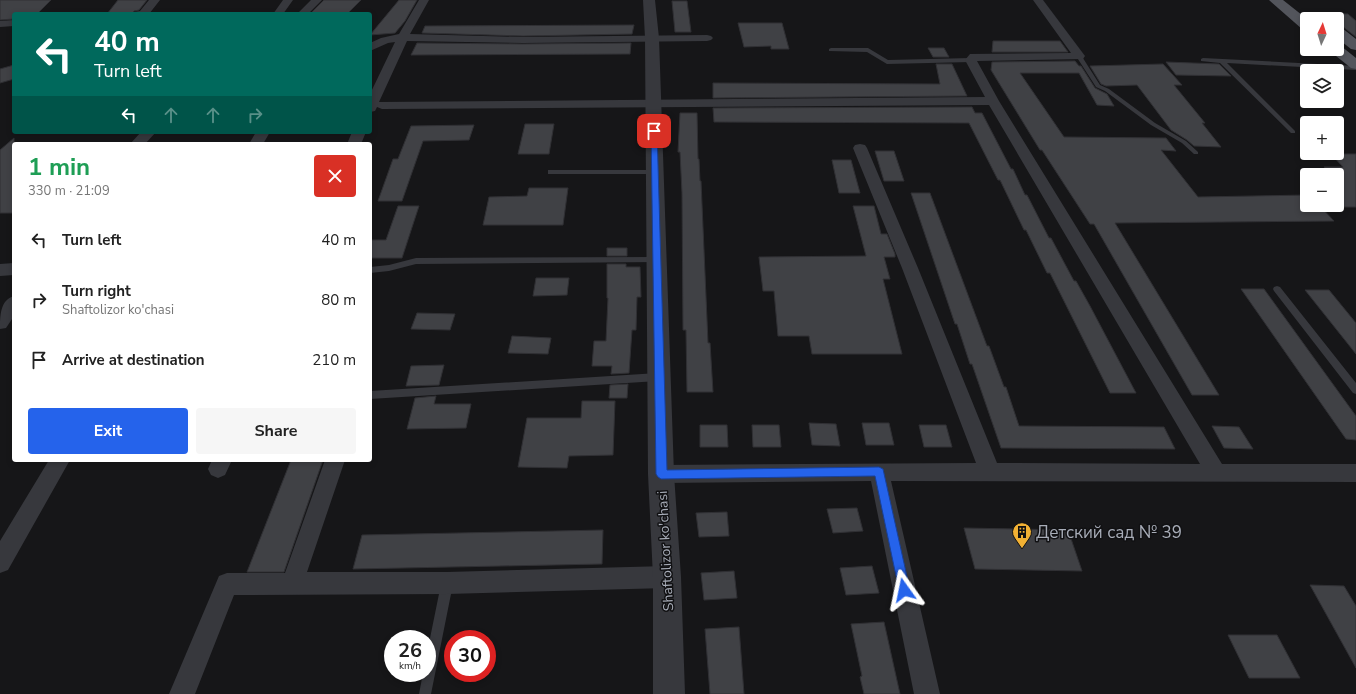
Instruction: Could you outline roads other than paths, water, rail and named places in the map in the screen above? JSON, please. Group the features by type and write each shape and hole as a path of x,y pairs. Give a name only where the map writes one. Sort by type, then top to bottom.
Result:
{"main road":[{"path":"1275,0 1300,20"},
{"path":"1344,37 1356,46"},
{"path":"1344,55 1356,65"}],"street":[{"path":"144,12 155,0"},
{"path":"279,12 288,0"},
{"path":"304,12 317,0"},
{"path":"424,0 404,37 376,106 993,101"},
{"name":"Shaftolizor ko'chasi","path":"649,0 652,38 661,474 667,577 669,694"},
{"path":"1038,0 1079,56"},
{"path":"0,24 12,23"},
{"path":"372,47 385,40 404,37 523,40 707,38"},
{"path":"1079,56 974,57 971,60 993,101 1216,473"},
{"path":"139,142 147,134"},
{"path":"860,148 910,268 990,472"},
{"path":"0,270 12,269"},
{"path":"0,323 12,305"},
{"path":"0,562 59,462"},
{"path":"292,584 334,462"},
{"path":"661,474 879,472 1356,473"},
{"path":"879,472 927,694"},
{"path":"182,694 227,584 447,583 667,577"}],"lane":[{"path":"831,50 868,50 887,62 971,60"},
{"path":"1079,56 1098,86 1107,90 1153,124 1184,142 1196,153"},
{"path":"1203,60 1356,68"},
{"path":"1222,61 1293,132"},
{"path":"550,172 654,172"},
{"path":"372,270 389,268 416,261 657,260"},
{"path":"1277,289 1356,390"},
{"path":"372,395 659,377"},
{"path":"425,694 447,583"}],"place":[{"name":"Детский сад № 39","path":"1022,549"}]}
